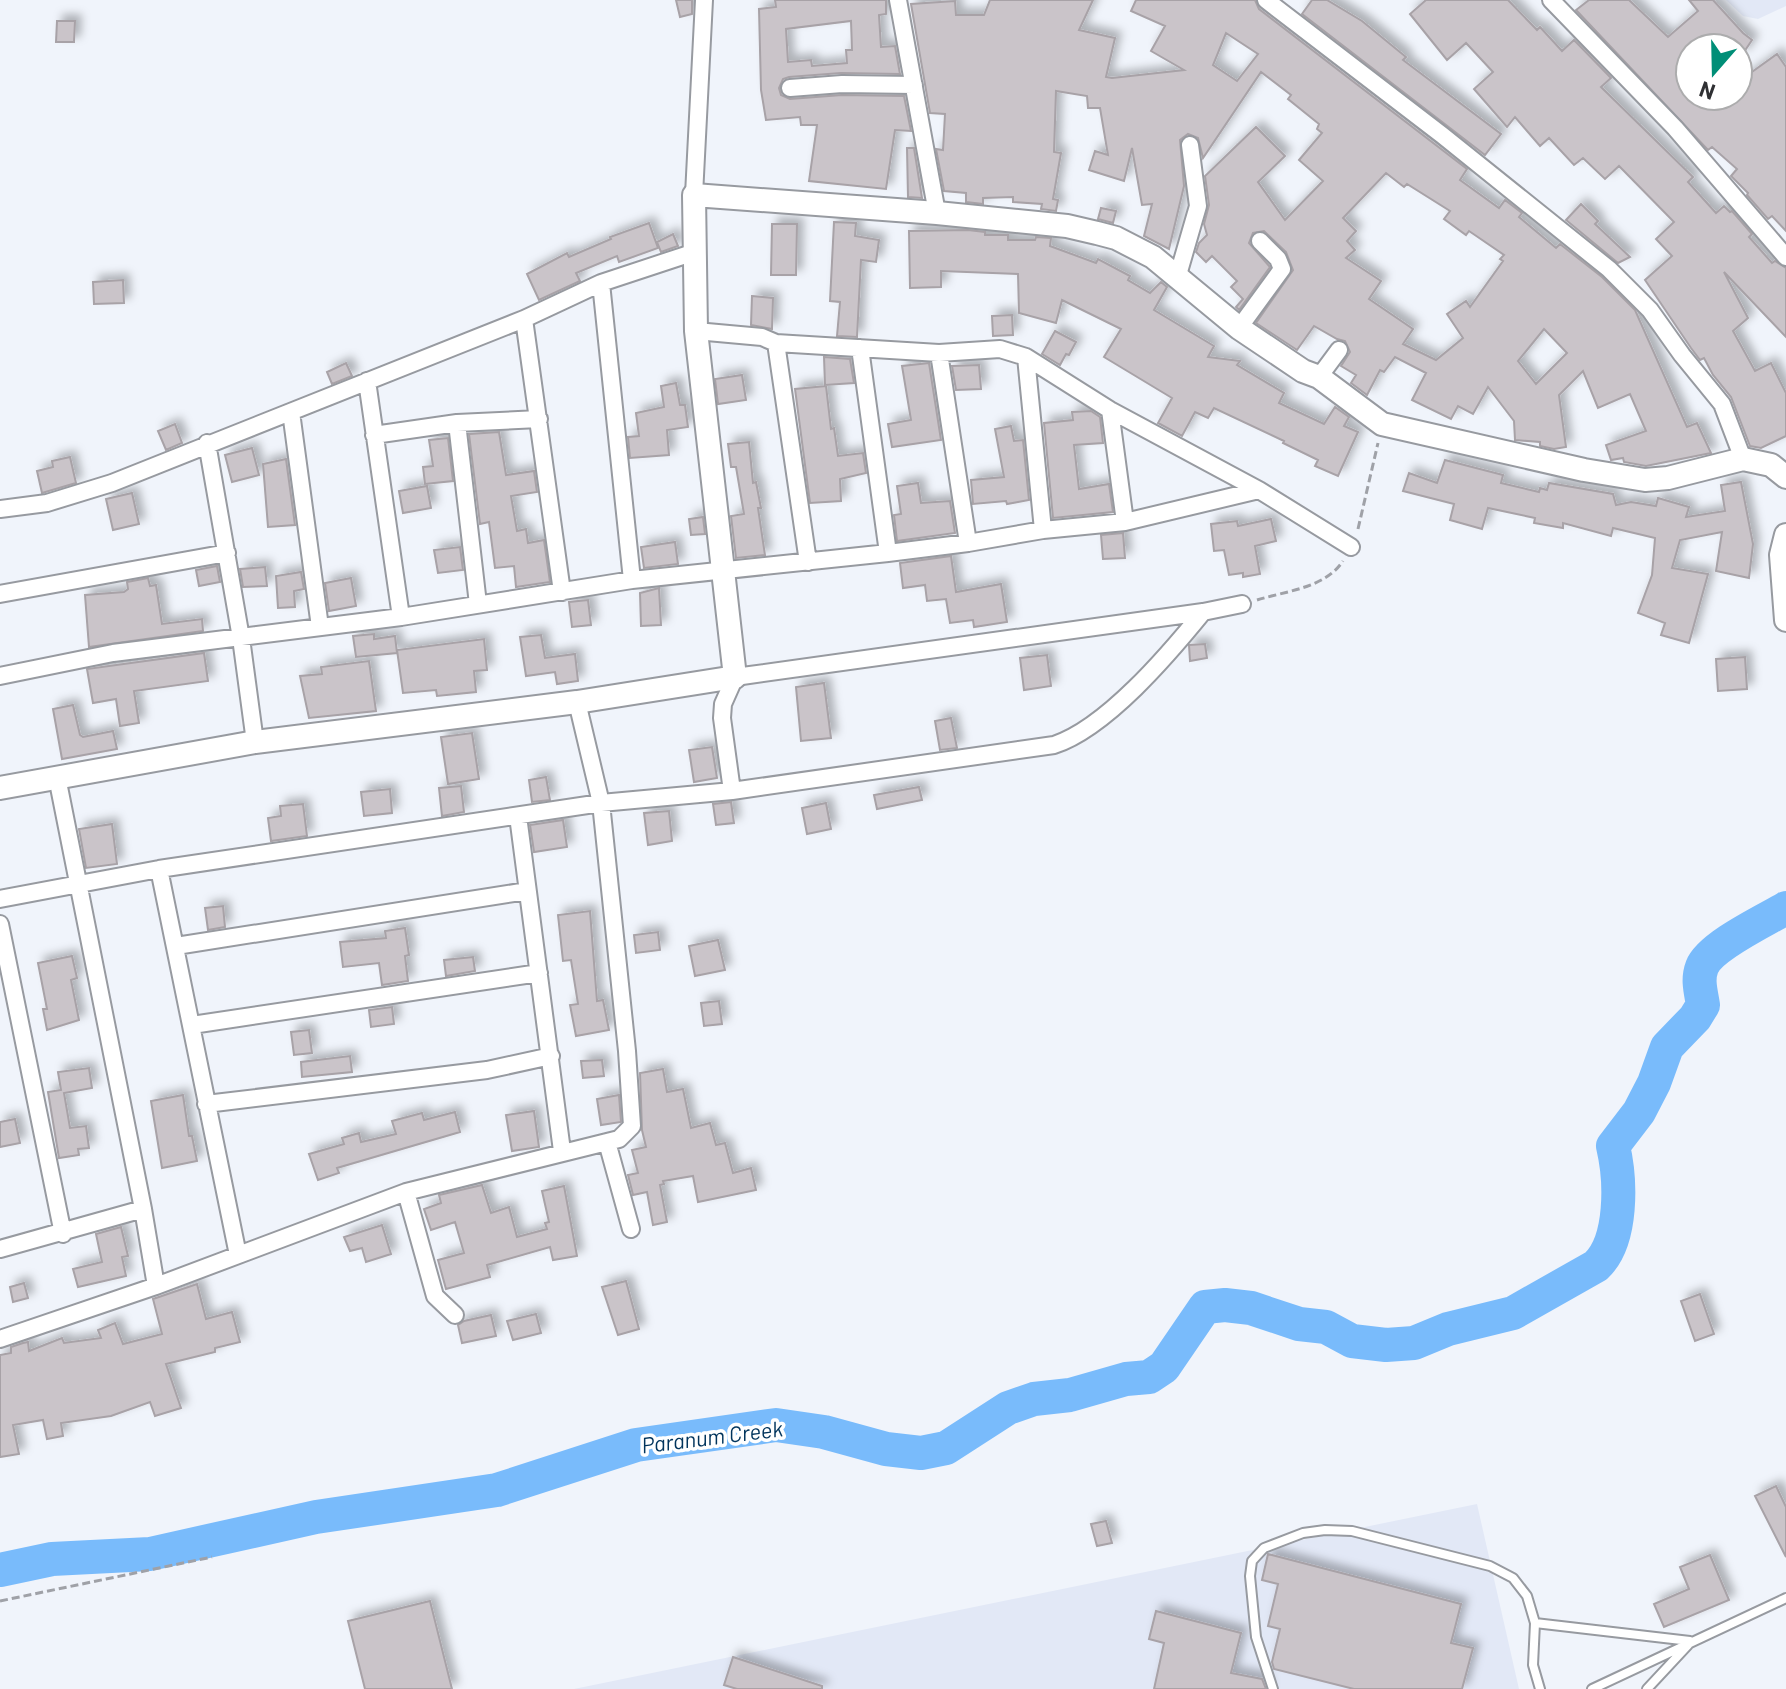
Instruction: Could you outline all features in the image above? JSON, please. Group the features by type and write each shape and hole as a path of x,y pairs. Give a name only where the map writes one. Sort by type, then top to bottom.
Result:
{"street":[{"path":"704,0 694,195 696,331 735,677 723,704 722,718 732,791"},
{"path":"898,0 937,213"},
{"path":"1266,0 1609,269 1650,310 1722,404 1743,459"},
{"path":"1551,0 1675,128 1786,257"},
{"path":"790,88 842,84 914,85"},
{"path":"1178,275 1198,206 1190,145"},
{"path":"694,195 937,213 1067,226 1097,233 1116,238 1153,257 1239,328 1303,371 1319,377 1382,424 1584,470 1645,480 1668,478 1743,459 1771,465 1786,477"},
{"path":"1239,328 1282,269 1278,259 1260,241"},
{"path":"0,509 47,503 112,483 524,319 601,283 695,252"},
{"path":"601,283 632,580"},
{"path":"524,319 562,592"},
{"path":"696,331 762,337 776,343 939,353 1000,349 1026,357 1110,410 1259,490 1351,547"},
{"path":"776,343 808,562"},
{"path":"860,348 888,553"},
{"path":"1319,377 1339,350"},
{"path":"939,353 968,543"},
{"path":"1026,357 1043,530"},
{"path":"367,381 401,617"},
{"path":"1110,410 1125,522"},
{"path":"291,412 320,627"},
{"path":"374,435 457,423 539,419"},
{"path":"457,423 478,604"},
{"path":"207,443 241,638 255,742"},
{"path":"0,676 113,653 401,617 632,580 888,553 1043,530 1125,522 1259,490"},
{"path":"1786,535 1781,555 1786,620"},
{"path":"0,594 227,553"},
{"path":"0,788 255,742 577,702 1242,604"},
{"path":"0,899 159,869 601,803 732,791 1054,745 1072,739 1160,665 1203,612"},
{"path":"0,1339 156,1286 406,1192 619,1139 632,1126 601,803 577,702"},
{"path":"57,777 156,1286"},
{"path":"518,816 562,1151"},
{"path":"159,869 238,1255"},
{"path":"176,946 527,891"},
{"path":"0,924 63,1234"},
{"path":"192,1025 539,973"},
{"path":"206,1104 487,1070 551,1056"},
{"path":"607,1142 631,1229"},
{"path":"406,1192 435,1296 455,1315"},
{"path":"0,1249 63,1234 143,1209"}],"lane":[{"path":"1273,1689 1256,1637 1250,1576 1252,1561 1264,1548 1303,1533 1325,1530 1352,1531 1490,1566 1513,1578 1527,1596 1535,1623 1533,1665 1540,1689"},
{"path":"1592,1689 1786,1598"},
{"path":"1535,1623 1691,1641"},
{"path":"1647,1689 1691,1641"}],"path":[{"path":"1242,604 1323,580 1336,571 1358,530 1382,424"},
{"path":"0,1601 212,1557"}],"shaded area":[{"path":"1726,0 1786,0 1786,6 1758,19 1743,16"},
{"path":"1477,1504 1519,1689 574,1689"}],"building":[{"path":"676,0 692,0 692,14 680,17"},
{"path":"775,0 886,0 886,14 879,15 881,47 895,46 900,74 841,73 789,77 783,79 779,88 781,95 790,99 842,95 904,96 911,131 895,130 886,189 809,181 817,125 801,125 800,117 766,120 761,90 759,9 776,7","holes":["851,21 852,50 846,50 847,63 812,66 811,60 788,62 786,29"]},
{"path":"990,0 1093,0 1079,30 1115,38 1106,77 1112,78 1184,70 1151,51 1165,26 1131,11 1136,0 1255,0 1259,9 1467,169 1460,180 1499,208 1505,200 1522,213 1519,217 1556,248 1560,244 1602,277 1635,310 1687,427 1697,423 1711,453 1646,466 1624,462 1623,458 1611,460 1606,445 1646,431 1630,394 1598,408 1583,371 1559,395 1566,447 1554,449 1540,446 1540,442 1515,440 1514,421 1488,387 1473,414 1458,406 1451,419 1412,400 1426,373 1395,357 1384,372 1380,370 1367,395 1351,383 1356,375 1341,366 1350,352 1345,341 1314,326 1297,350 1256,323 1293,270 1286,252 1264,231 1253,233 1249,243 1270,267 1239,310 1236,307 1243,299 1231,287 1237,281 1212,256 1206,262 1196,252 1207,235 1204,224 1209,205 1205,176 1256,127 1285,156 1258,182 1285,220 1323,181 1299,160 1322,133 1317,129 1319,124 1288,99 1291,95 1261,72 1203,158 1198,138 1188,134 1180,140 1184,186 1169,249 1144,236 1152,204 1142,205 1132,148 1124,181 1089,170 1095,151 1108,155 1100,108 1088,108 1087,96 1056,91 1054,152 1061,153 1053,199 1058,200 1056,211 1041,209 1042,204 1013,202 1013,197 983,198 983,204 966,202 966,193 944,191 936,149 943,150 945,114 930,113 911,4 955,1 956,15 984,15","holes":["1226,33 1258,54 1237,81 1213,65","1386,173 1404,187 1407,184 1450,211 1444,219 1466,235 1469,231 1504,255 1500,259 1503,261 1470,307 1466,301 1447,314 1463,338 1436,360 1403,344 1413,329 1369,299 1381,281 1346,258 1355,250 1347,241 1356,231 1343,218","1544,329 1567,353 1536,384 1518,361"]},
{"path":"1312,0 1327,0 1362,21 1406,57 1403,60 1501,134 1485,155 1302,14"},
{"path":"1426,0 1508,0 1562,51 1574,40 1611,78 1601,87 1693,177 1688,182 1716,213 1724,206 1732,211 1772,263 1775,261 1786,268 1786,337 1724,272 1748,318 1733,331 1755,371 1771,363 1786,393 1786,436 1761,448 1750,446 1731,397 1704,358 1700,360 1691,348 1645,280 1672,256 1656,239 1674,222 1619,166 1605,179 1583,158 1574,165 1549,138 1540,146 1515,117 1507,127 1474,89 1493,72 1466,43 1447,60 1410,14"},
{"path":"1589,0 1629,0 1668,37 1698,11 1689,0 1713,0 1742,32 1674,32 1674,112 1754,112 1754,71 1777,54 1786,67 1786,231 1772,216 1768,219 1731,176 1737,169 1712,147 1708,150 1576,10"},
{"path":"57,21 75,21 74,42 56,42"},
{"path":"907,148 914,148 922,198 908,197"},
{"path":"1581,204 1598,221 1595,224 1630,257 1618,263 1566,220"},
{"path":"1101,208 1116,211 1113,223 1098,219"},
{"path":"834,222 856,223 855,236 879,240 876,262 861,260 857,337 837,336 840,302 830,301"},
{"path":"649,223 658,248 619,262 617,256 576,273 580,281 539,300 527,274 567,253 569,257"},
{"path":"772,224 797,224 796,275 771,275"},
{"path":"909,231 985,232 985,235 1008,235 1008,240 1051,238 1050,246 1096,263 1098,259 1130,276 1128,280 1150,293 1161,282 1167,287 1154,310 1214,346 1208,357 1240,361 1237,365 1284,393 1279,403 1324,424 1335,407 1349,417 1344,426 1358,432 1338,476 1315,466 1318,460 1284,441 1214,408 1208,418 1195,412 1182,436 1158,423 1172,398 1104,357 1121,329 1062,300 1056,323 1019,313 1018,274 941,271 941,287 910,288"},
{"path":"673,234 678,246 661,252 657,242"},
{"path":"123,280 124,303 94,304 93,282"},
{"path":"752,296 773,298 772,329 751,325"},
{"path":"1012,315 1013,335 993,336 992,316"},
{"path":"1055,331 1076,342 1060,365 1042,354"},
{"path":"824,357 850,359 854,383 825,385"},
{"path":"346,363 352,376 332,384 327,372"},
{"path":"929,363 941,440 892,447 888,424 911,420 902,366"},
{"path":"979,365 981,389 956,390 952,366"},
{"path":"742,375 746,400 718,404 715,379"},
{"path":"676,383 680,405 685,405 688,427 667,430 669,455 630,458 628,437 639,436 636,413 664,407 661,386"},
{"path":"826,386 838,456 863,453 866,473 840,479 841,501 810,503 795,389"},
{"path":"1091,411 1100,417 1103,443 1074,445 1079,489 1109,484 1113,512 1053,518 1044,423 1073,420 1072,412"},
{"path":"175,424 182,443 166,450 158,431"},
{"path":"1011,426 1014,441 1023,440 1029,500 1007,504 1006,501 973,504 971,480 1004,477 995,429"},
{"path":"499,432 506,475 534,471 537,492 511,496 517,531 526,529 528,543 544,540 550,582 516,587 514,566 495,568 489,522 480,524 469,434"},
{"path":"448,438 453,481 425,484 423,467 433,466 429,440"},
{"path":"749,442 753,483 756,482 761,508 758,508 765,555 736,558 731,516 744,514 736,467 731,467 728,444"},
{"path":"252,448 259,475 232,482 225,455"},
{"path":"70,457 76,483 42,493 37,471 53,467 52,461"},
{"path":"286,459 295,525 268,527 263,464"},
{"path":"1445,460 1503,475 1501,483 1539,492 1540,488 1547,490 1549,483 1613,494 1616,505 1631,502 1656,506 1658,498 1689,507 1686,517 1725,511 1721,485 1741,482 1753,544 1749,578 1716,571 1722,532 1680,540 1672,568 1708,574 1689,643 1661,635 1665,623 1638,613 1652,575 1655,538 1613,528 1611,536 1563,523 1563,528 1534,523 1535,518 1488,508 1482,529 1450,520 1454,504 1403,491 1409,473 1437,483"},
{"path":"918,483 921,503 950,501 955,533 897,541 894,515 901,514 897,486"},
{"path":"427,486 431,508 403,513 399,491"},
{"path":"132,493 139,524 113,530 106,499"},
{"path":"703,517 705,534 691,535 689,519"},
{"path":"1271,519 1276,541 1255,546 1260,574 1243,577 1243,573 1229,575 1224,550 1214,551 1211,524 1237,521 1238,526"},
{"path":"1123,533 1125,558 1103,559 1101,535"},
{"path":"675,542 678,564 644,568 641,547"},
{"path":"460,547 463,570 438,573 434,550"},
{"path":"951,556 956,592 1001,584 1007,622 974,627 973,620 950,623 946,599 927,601 925,585 903,588 900,563"},
{"path":"217,566 220,582 199,586 196,570"},
{"path":"265,567 267,586 243,587 240,569"},
{"path":"301,572 304,589 294,591 295,607 278,608 276,576"},
{"path":"148,578 150,586 156,585 162,624 202,619 203,631 89,647 85,595 124,592 128,589 127,582"},
{"path":"351,578 356,606 329,611 325,583"},
{"path":"659,588 661,625 641,626 640,593"},
{"path":"588,600 591,625 572,627 569,602"},
{"path":"374,634 374,639 395,636 397,653 356,657 353,636"},
{"path":"541,635 545,658 575,654 578,681 557,684 555,672 526,676 520,637"},
{"path":"484,639 487,670 474,671 476,692 437,696 436,690 403,693 397,650"},
{"path":"1205,644 1207,658 1190,661 1189,645"},
{"path":"204,653 208,681 134,691 139,723 120,726 116,699 93,703 87,669"},
{"path":"1047,655 1051,686 1024,690 1020,658"},
{"path":"1745,657 1747,689 1718,691 1716,659"},
{"path":"369,661 376,711 309,718 300,676 322,674 321,667"},
{"path":"824,683 831,738 801,741 796,687"},
{"path":"73,705 80,735 113,731 117,749 62,759 53,709"},
{"path":"951,718 957,748 940,750 935,721"},
{"path":"472,733 479,779 448,784 441,737"},
{"path":"712,747 717,778 694,782 689,750"},
{"path":"546,777 550,800 532,802 529,780"},
{"path":"461,786 464,812 442,816 439,788"},
{"path":"919,787 922,800 877,809 874,795"},
{"path":"390,789 392,813 364,816 361,792"},
{"path":"731,802 734,823 716,825 713,804"},
{"path":"826,803 831,829 807,834 802,808"},
{"path":"303,804 307,836 271,841 268,818 281,816 280,806"},
{"path":"669,811 672,841 648,845 644,813"},
{"path":"563,820 567,847 534,852 530,825"},
{"path":"112,824 117,864 86,868 79,829"},
{"path":"223,906 225,927 208,930 205,908"},
{"path":"590,911 597,1001 603,1000 609,1030 576,1036 570,1005 578,1004 571,960 563,961 558,915"},
{"path":"405,928 409,955 405,956 408,981 382,985 379,963 343,967 340,942 386,938 385,931"},
{"path":"658,932 660,950 636,953 634,935"},
{"path":"718,940 725,970 695,976 689,946"},
{"path":"72,956 77,978 71,980 79,1020 47,1030 43,1009 47,1009 38,963"},
{"path":"473,957 475,971 446,976 444,960"},
{"path":"719,1001 722,1024 704,1026 701,1003"},
{"path":"392,1007 394,1024 371,1027 369,1010"},
{"path":"309,1030 312,1053 294,1055 291,1032"},
{"path":"350,1056 352,1072 302,1077 301,1062"},
{"path":"602,1060 604,1076 583,1078 581,1061"},
{"path":"89,1068 92,1088 64,1093 70,1128 86,1126 89,1148 78,1149 79,1155 59,1158 48,1092 61,1090 58,1072"},
{"path":"663,1069 667,1092 683,1089 691,1128 710,1123 716,1145 725,1143 733,1173 751,1168 756,1190 698,1202 693,1176 663,1181 664,1184 660,1185 667,1222 653,1225 647,1192 633,1195 628,1175 638,1173 632,1150 646,1147 642,1130 640,1073"},
{"path":"183,1095 189,1136 192,1136 197,1161 162,1168 151,1101"},
{"path":"619,1095 621,1122 601,1125 597,1099"},
{"path":"534,1111 539,1147 512,1151 506,1115"},
{"path":"455,1112 460,1132 337,1168 339,1173 318,1180 309,1154 344,1144 342,1138 359,1133 361,1142 396,1134 392,1121 422,1113 424,1120"},
{"path":"15,1119 20,1143 0,1147 0,1122"},
{"path":"482,1185 491,1213 509,1207 517,1237 547,1229 545,1223 549,1222 542,1191 564,1186 577,1256 553,1260 550,1247 487,1265 490,1277 446,1289 438,1260 464,1253 455,1222 431,1230 424,1209 441,1203 439,1195"},
{"path":"382,1225 391,1254 366,1262 362,1248 350,1251 344,1237"},
{"path":"121,1227 128,1256 122,1257 126,1276 78,1287 73,1269 102,1262 96,1234"},
{"path":"626,1281 639,1329 618,1335 602,1287"},
{"path":"24,1283 28,1298 13,1302 10,1287"},
{"path":"197,1284 206,1319 232,1312 240,1342 215,1348 215,1352 166,1364 181,1408 155,1416 150,1402 111,1416 61,1423 63,1436 47,1439 43,1420 13,1425 19,1454 0,1457 0,1355 11,1353 11,1347 28,1342 29,1351 62,1338 64,1343 101,1338 98,1330 115,1323 123,1344 162,1334 153,1299"},
{"path":"1700,1294 1714,1334 1695,1341 1681,1301"},
{"path":"536,1314 541,1333 513,1340 507,1321"},
{"path":"491,1315 496,1336 462,1343 458,1325"},
{"path":"1776,1486 1786,1507 1786,1557 1755,1496"},
{"path":"1106,1521 1112,1543 1097,1546 1091,1524"},
{"path":"1268,1554 1461,1604 1451,1643 1473,1648 1462,1689 1354,1689 1274,1669 1272,1662 1280,1629 1268,1626 1278,1584 1262,1580"},
{"path":"1710,1555 1729,1600 1664,1627 1654,1604 1689,1589 1680,1567"},
{"path":"430,1601 452,1689 365,1689 348,1621"},
{"path":"1156,1611 1241,1633 1231,1673 1262,1679 1266,1689 1154,1689 1164,1643 1149,1639"},
{"path":"733,1657 822,1686 822,1689 737,1689 724,1685"}],"waterway":[{"name":"Paranum Creek","path":"0,1570 52,1559 150,1554 316,1517 497,1490 636,1445 776,1425 824,1432 886,1449 921,1453 946,1448 1008,1408 1034,1399 1070,1395 1126,1379 1149,1377 1164,1367 1205,1307 1225,1305 1251,1308 1299,1324 1326,1327 1352,1341 1386,1345 1414,1343 1448,1329 1513,1313 1596,1266 1605,1255 1618,1209 1618,1176 1613,1146 1639,1112 1667,1047 1703,1005 1702,967 1727,942 1786,908"}]}
